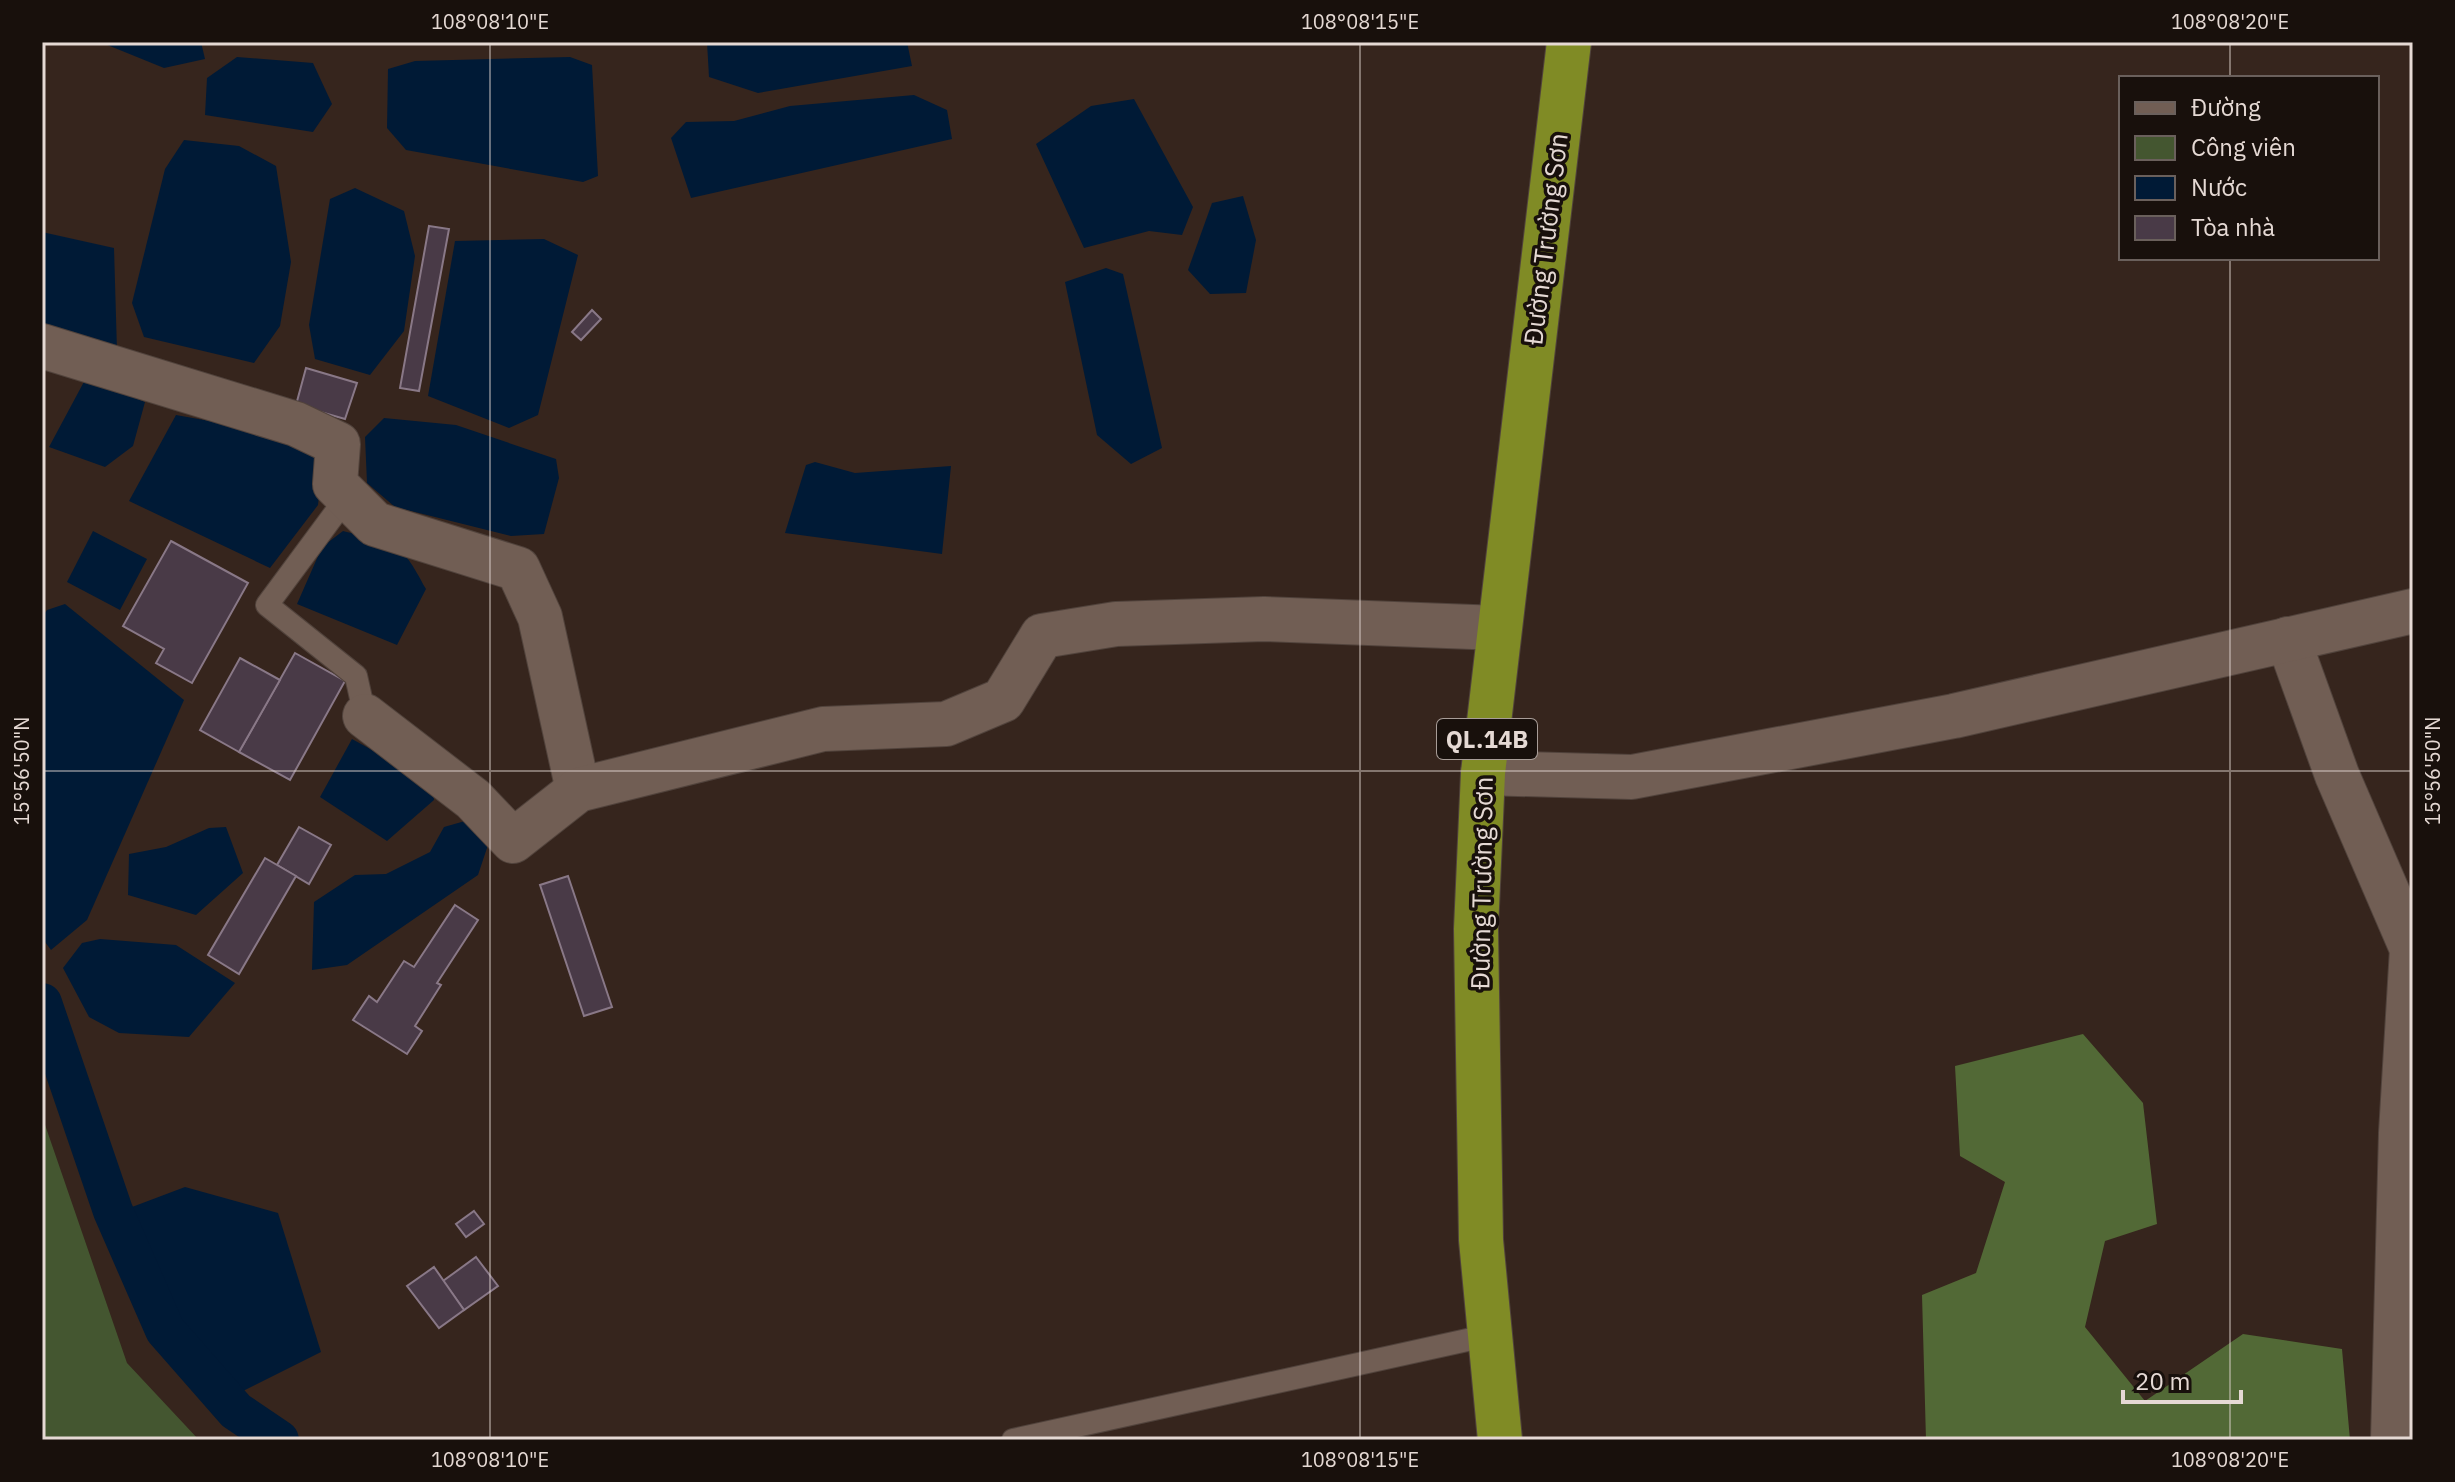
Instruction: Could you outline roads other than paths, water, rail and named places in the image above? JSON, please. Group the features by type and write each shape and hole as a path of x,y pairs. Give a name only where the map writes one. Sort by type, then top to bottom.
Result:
{"highway":[{"name":"Đường Trường Sơn","path":"1500,1440 1481,1240 1476,929 1483,773 1569,42"}],"street":[{"path":"42,346 296,424 338,444 335,484 375,524 518,569 540,617 578,790"},
{"path":"1483,773 1632,777 1954,716 2413,611"},
{"path":"365,716 473,799 513,841 578,790 823,729 946,724 1003,700 1042,636 1116,624 1264,619 1499,628"},
{"path":"2288,639 2337,775 2412,949 2407,1164 2393,1440"}],"lane":[{"path":"347,497 267,605 356,676 365,716"},
{"path":"1013,1440 1490,1335"}],"water":[{"path":"100,42 201,42 205,59 164,68"},
{"path":"707,42 907,42 912,66 758,93 709,77"},
{"path":"237,57 313,63 332,104 313,132 205,115 207,78"},
{"path":"570,57 592,65 598,176 583,182 406,150 387,128 388,69 415,61"},
{"path":"914,95 947,110 952,139 691,198 671,138 686,122 734,121 790,106"},
{"path":"1134,99 1193,207 1182,235 1149,231 1084,248 1036,144 1091,106"},
{"path":"184,140 239,146 276,166 291,262 280,326 254,363 144,337 132,303 165,169"},
{"path":"355,188 404,211 415,256 404,331 370,375 315,359 309,325 330,199"},
{"path":"1243,196 1256,240 1246,293 1210,294 1188,270 1212,203"},
{"path":"42,232 114,248 117,351 42,326"},
{"path":"544,239 578,255 538,415 509,428 428,396 455,241"},
{"path":"1106,268 1123,274 1162,448 1131,464 1097,435 1065,282"},
{"path":"86,378 145,402 133,446 105,467 49,447"},
{"path":"176,415 300,437 323,459 318,505 270,568 129,501"},
{"path":"384,418 456,425 556,459 559,478 544,534 511,536 395,507 367,483 365,437"},
{"path":"815,462 855,473 951,466 942,554 785,533 806,465"},
{"path":"93,531 147,559 120,610 67,582"},
{"path":"343,531 394,546 409,560 426,589 397,645 297,604 322,547"},
{"path":"65,604 184,700 87,920 51,950 42,938 42,617 47,610"},
{"path":"352,739 432,783 434,800 387,841 320,797"},
{"path":"465,821 488,845 478,875 347,965 312,970 314,902 355,875 386,874 430,852 444,827"},
{"path":"226,827 243,873 196,915 128,895 129,854 166,847 209,828"},
{"path":"100,939 176,945 235,983 189,1037 119,1033 89,1017 63,968 82,943"},
{"path":"185,1187 278,1213 321,1352 235,1395 176,1317 132,1207"}],"waterway":[{"path":"42,1003 113,1211 165,1330 236,1411 279,1440"}]}
